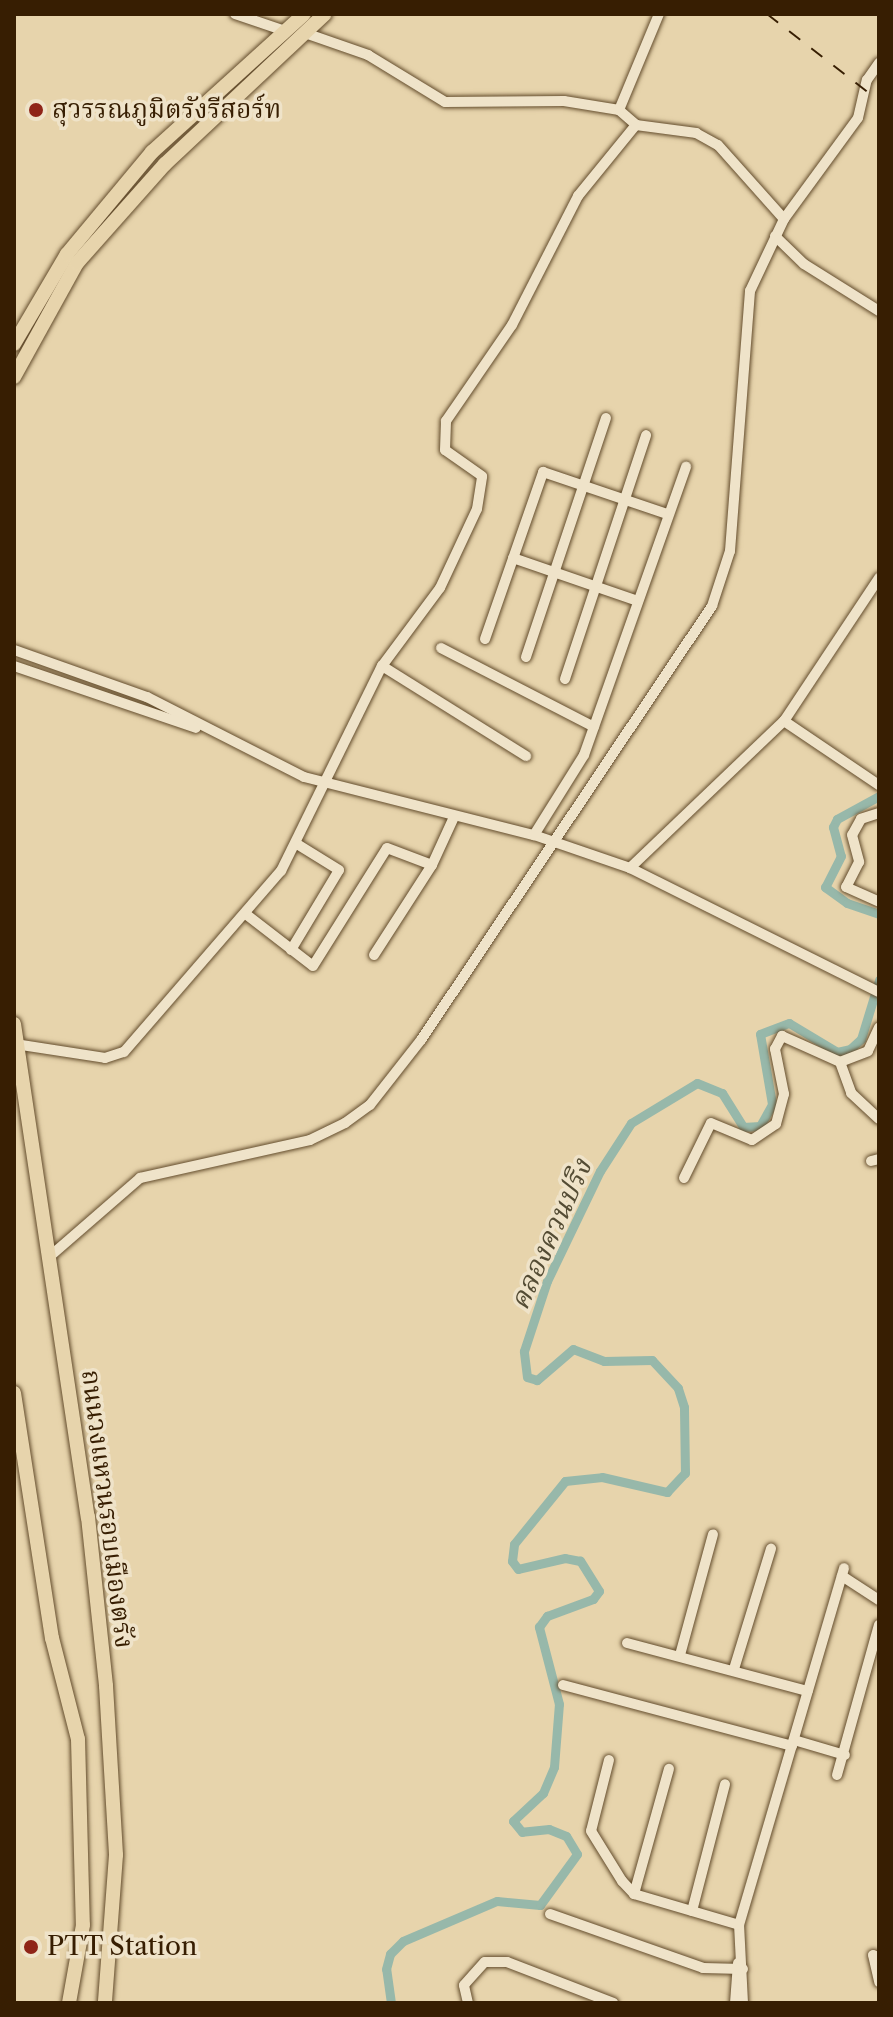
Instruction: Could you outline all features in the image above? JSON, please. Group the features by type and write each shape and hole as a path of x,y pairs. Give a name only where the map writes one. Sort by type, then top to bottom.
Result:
{"highway":[{"path":"15,340 67,254 152,152 304,14"},
{"path":"14,377 77,263 165,164 325,14"},
{"name":"ถนนวงแหวนรอบเมืองตรัง","path":"14,1024 88,1517 106,1686 116,1855 105,2003"},
{"path":"14,1393 52,1638 78,1739 83,1925 69,2003"}],"street":[{"path":"235,14 285,31"},
{"path":"619,110 659,14"},
{"path":"305,33 368,55 445,102 564,101 619,110 636,125 696,133 718,145 784,219"},
{"path":"48,1258 140,1178 310,1140 370,1105 556,843 712,606 724,577 734,523 743,322 750,291 784,219 858,118 879,63"},
{"path":"15,1046 105,1058 124,1052 247,915 297,844 382,666 440,588 477,509 482,476 445,450 446,421 512,325 578,196 636,125"},
{"path":"775,236 804,264 879,311"},
{"path":"526,657 606,418"},
{"path":"565,679 628,500 646,435"},
{"path":"534,835 584,755 686,467"},
{"path":"485,639 543,472 585,483 667,514"},
{"path":"513,558 638,601"},
{"path":"630,868 784,721 879,578"},
{"path":"441,648 594,727"},
{"path":"14,650 147,697 202,729"},
{"path":"14,666 202,729 328,784 534,835 630,868 879,992"},
{"path":"382,666 526,756"},
{"path":"784,721 879,785"},
{"path":"879,813 861,819 852,835 859,862 846,887 879,902"},
{"path":"374,955 432,865 454,817"},
{"path":"291,950 339,870 297,844"},
{"path":"247,915 313,966 387,848 432,865"},
{"path":"684,1178 711,1123 752,1140 776,1124 784,1094 775,1049 782,1036 840,1062 868,1051 879,1027"},
{"path":"840,1062 851,1093 879,1119"},
{"path":"680,1655 713,1534"},
{"path":"734,1669 771,1549"},
{"path":"735,2003 739,1925 843,1572 879,1600"},
{"path":"837,1775 879,1625"},
{"path":"627,1643 808,1691"},
{"path":"563,1685 845,1755"},
{"path":"609,1760 591,1831 634,1894 739,1925"},
{"path":"634,1894 669,1769"},
{"path":"692,1911 725,1784"},
{"path":"550,1914 703,1968 739,1965"},
{"path":"879,1957 873,1955 879,1982"},
{"path":"468,2003 464,1985 485,1962 507,1962 613,2003"},
{"path":"739,1965 743,2003"}],"waterway":[{"name":"คลองควนปริง","path":"879,796 837,819 833,827 841,856 825,887 847,903 879,914"},
{"name":"คลองควนปริง","path":"391,2003 386,1969 390,1954 403,1941 497,1901 540,1905 577,1854 566,1836 549,1829 522,1832 513,1821 543,1793 554,1767 559,1704 539,1627 547,1616 593,1599 599,1591 580,1561 565,1558 518,1569 512,1561 514,1544 565,1481 602,1477 667,1492 685,1473 684,1407 678,1388 652,1360 604,1361 573,1349 537,1380 527,1377 524,1351 547,1281 600,1171 631,1123 697,1083 722,1093 743,1127 760,1126 772,1104 760,1034 789,1023 837,1052 850,1049 861,1039 879,980"}],"railway":[{"path":"767,14 879,101"}],"place":[{"name":"สุวรรณภูมิตรังรีสอร์ท","path":"36,110"},
{"name":"PTT Station","path":"31,1947"}]}
